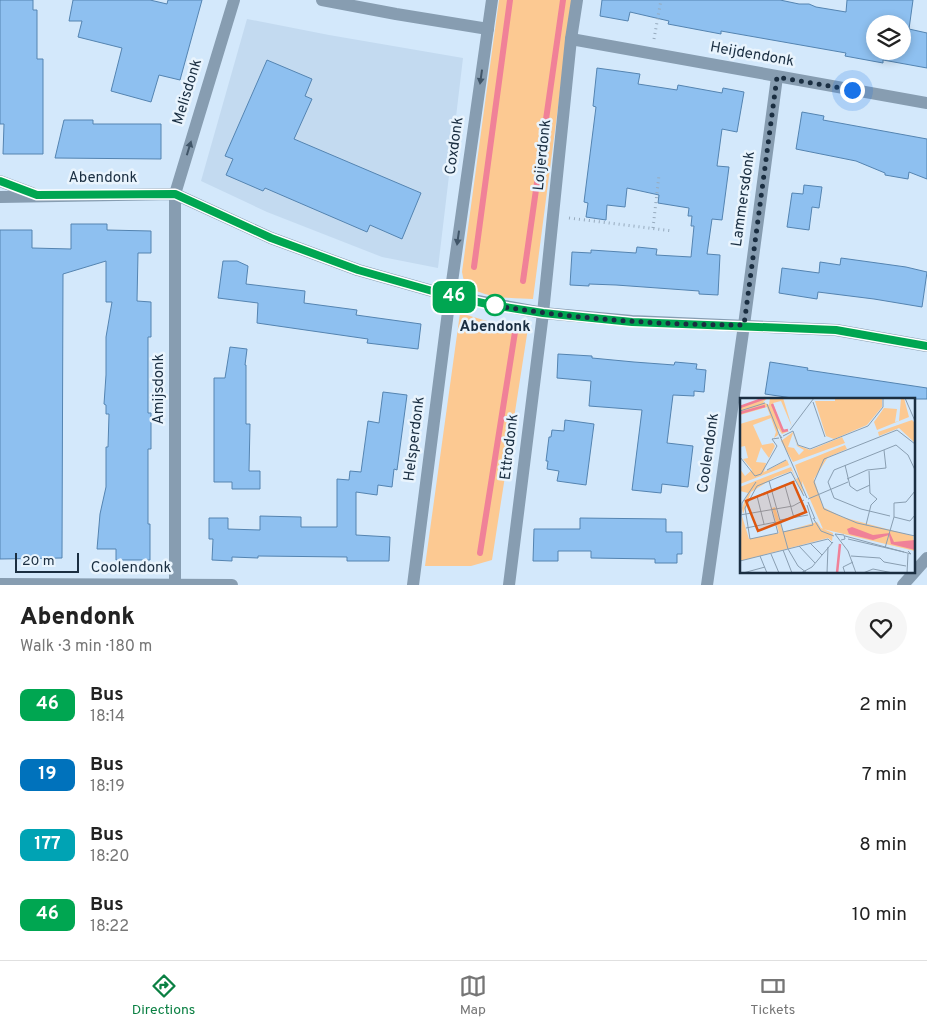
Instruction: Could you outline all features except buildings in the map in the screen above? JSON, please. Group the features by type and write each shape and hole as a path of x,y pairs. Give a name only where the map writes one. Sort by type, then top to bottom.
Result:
{"street":[{"name":"Melisdonk","path":"175,194 234,0"},
{"path":"322,0 488,29"},
{"name":"Coxdonk","path":"450,296 492,0"},
{"name":"Loijerdonk","path":"543,313 571,39 577,0"},
{"name":"Heijdendonk","path":"571,39 927,103"},
{"name":"Lammersdonk","path":"744,325 777,77"},
{"name":"Abendonk","path":"0,181 37,195"},
{"name":"Abendonk","path":"0,197 175,194 271,238 358,270 450,296 543,313 632,322 836,330 927,346"},
{"name":"Amijsdonk","path":"175,194 175,584"},
{"name":"Helsperdonk","path":"413,585 450,296"},
{"name":"Ettrodonk","path":"509,585 543,313"},
{"name":"Coolendonk","path":"707,585 744,325"},
{"path":"903,585 927,558"},
{"name":"Coolendonk","path":"0,584 232,585"}],"path":[{"path":"651,54 661,0"},
{"path":"653,228 659,175"},
{"path":"553,216 673,231"}],"shaded area":[{"path":"499,0 572,0 533,299 497,297 479,292 466,283 462,272"},
{"path":"247,19 463,58 438,268 382,257 267,212 201,181"},
{"path":"460,313 497,324 528,328 492,560 471,566 425,566"}],"waterway":[{"path":"474,267 510,0"},
{"path":"523,281 563,0"},
{"path":"480,553 515,332"}],"bus line":[{"name":"46","path":"0,181 37,195 175,194 271,238 358,270 450,296 492,305 543,313 632,322 836,330 927,346"}],"place":[{"name":"Abendonk","path":"495,305"}],"route":[{"path":"495,305 492,305 543,313 632,322 744,325 777,77 852,90"}]}
